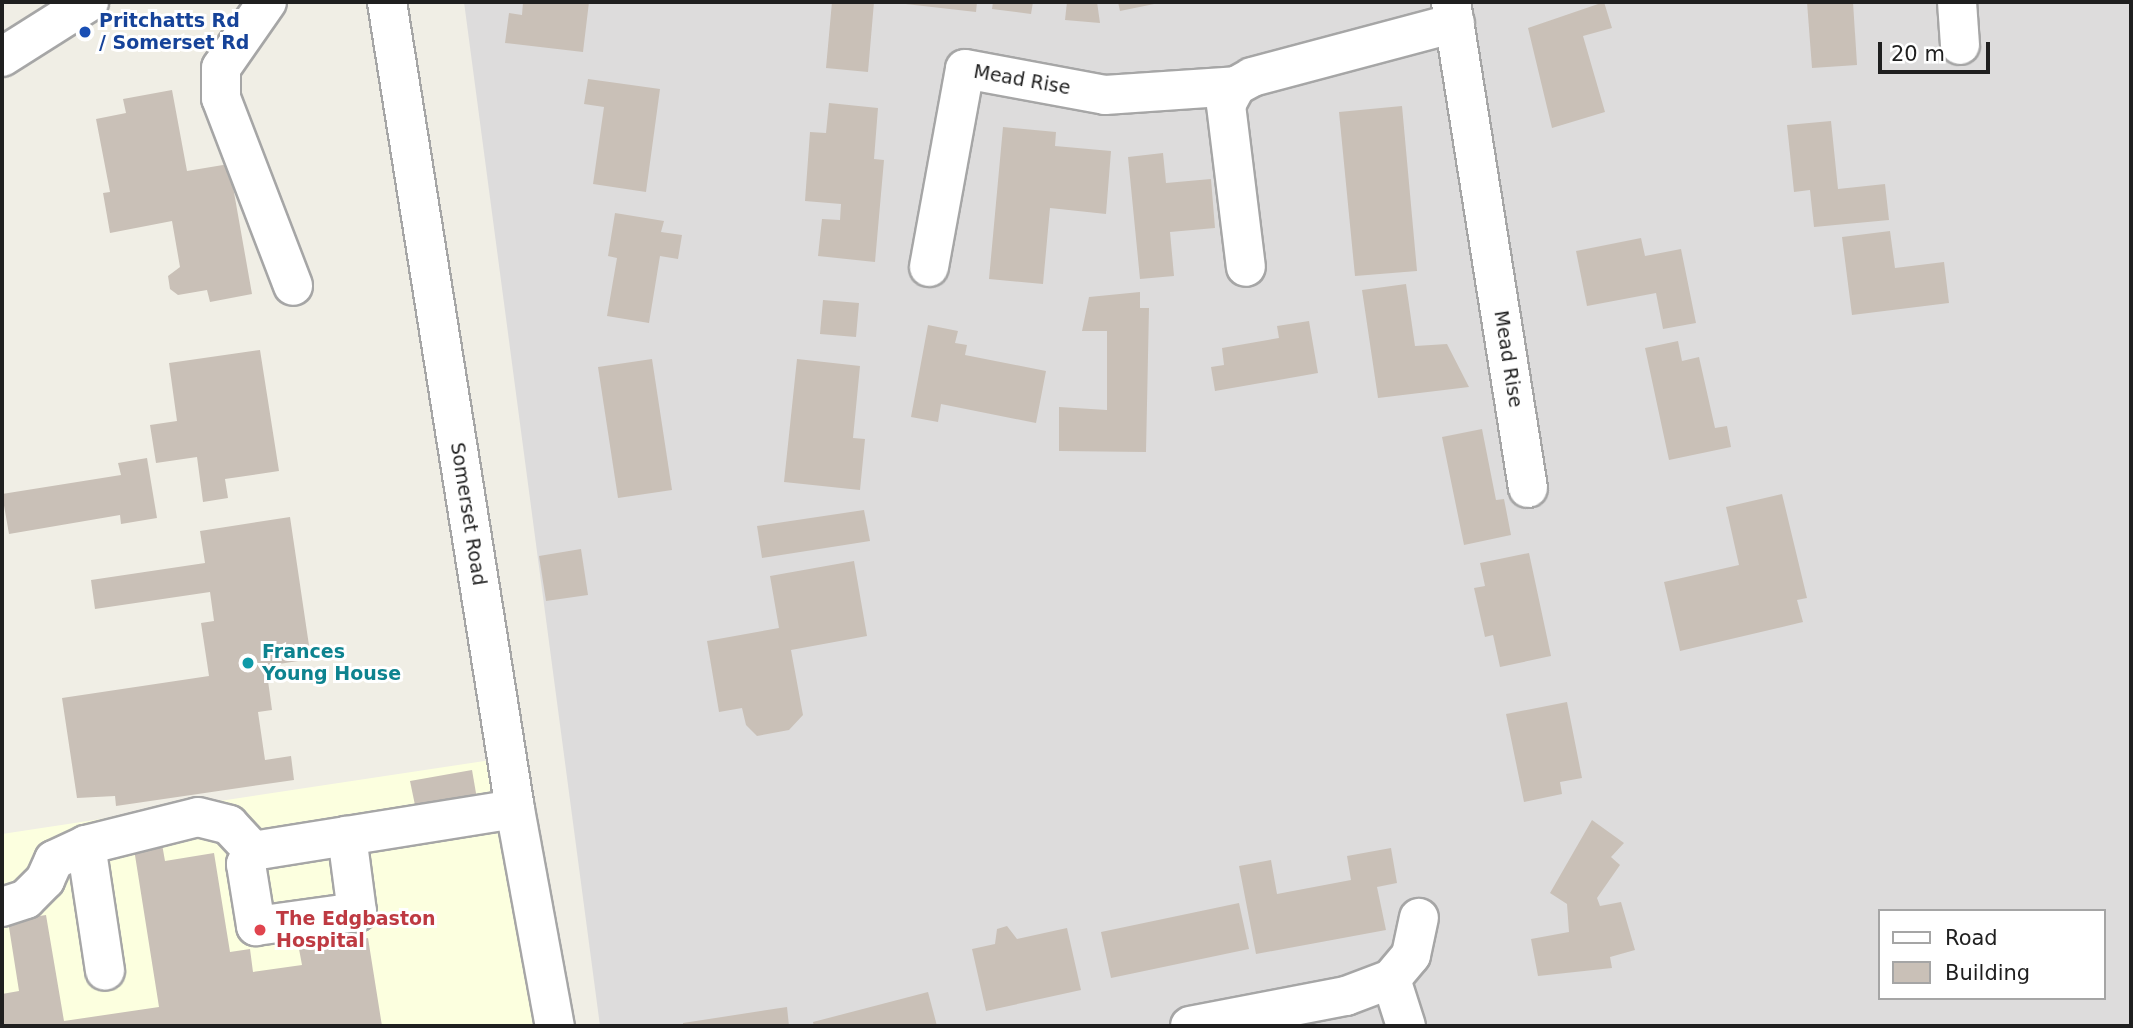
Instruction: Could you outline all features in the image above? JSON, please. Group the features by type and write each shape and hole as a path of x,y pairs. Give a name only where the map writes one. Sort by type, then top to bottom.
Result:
{"street":[{"path":"2,57 89,2"},
{"path":"267,2 221,68 221,98 293,286"},
{"name":"Somerset Road","path":"387,2 515,809 555,1026"},
{"path":"1957,2 1960,45"},
{"name":"Mead Rise","path":"929,267 965,69 1105,95 1236,86 1252,77 1453,12 1528,488"},
{"path":"1236,86 1226,105 1246,267"},
{"path":"253,851 515,809"},
{"path":"2,907 26,899 45,880 54,860 86,845 198,817 229,825 253,851"},
{"path":"253,851 246,864 256,926 357,912 347,836"},
{"path":"86,845 105,971"},
{"path":"1190,1026 1346,996 1391,979 1411,955 1419,918"},
{"path":"1391,979 1406,1026"}],"shaded area":[{"path":"464,2 2131,2 2131,1026 600,1026"},
{"name":"The Edgbaston Hospital","path":"491,760 535,1026 2,1026 2,834"}],"building":[{"path":"523,2 589,2 583,52 505,43 509,13 522,15"},
{"path":"832,2 874,2 868,72 826,68"},
{"path":"888,2 977,2 976,12"},
{"path":"993,2 1033,2 1031,14 992,9"},
{"path":"1067,2 1097,2 1100,23 1065,20"},
{"path":"1118,2 1159,2 1159,3 1120,11"},
{"path":"1604,2 1612,28 1583,36 1605,112 1552,128 1528,28"},
{"path":"1807,2 1853,2 1857,65 1812,68"},
{"path":"588,79 660,89 646,192 593,184 604,107 584,104"},
{"path":"172,90 187,171 229,164 252,294 210,302 207,290 178,295 170,289 168,276 180,267 172,221 110,233 103,193 110,192 96,119 126,113 123,99"},
{"path":"829,103 878,108 874,159 884,160 875,262 818,256 822,219 840,220 841,204 805,201 810,132 826,133"},
{"path":"1402,106 1417,271 1355,276 1339,112"},
{"path":"1831,121 1838,189 1885,184 1889,220 1814,227 1810,190 1794,192 1787,125"},
{"path":"1003,127 1056,132 1055,146 1111,151 1106,214 1050,208 1043,284 989,279"},
{"path":"1163,153 1166,183 1211,179 1215,228 1170,232 1174,276 1140,279 1128,157"},
{"path":"615,213 664,221 661,232 682,235 678,259 660,256 649,323 607,316 617,258 608,256"},
{"path":"1890,231 1895,268 1944,262 1949,303 1852,315 1842,237"},
{"path":"1641,238 1645,256 1681,249 1696,323 1663,329 1656,293 1587,306 1576,251"},
{"path":"1406,284 1415,346 1447,344 1469,387 1378,398 1362,290"},
{"path":"1140,292 1140,308 1149,308 1146,452 1059,451 1059,407 1107,410 1107,331 1082,331 1089,297"},
{"path":"823,300 859,303 856,337 820,334"},
{"path":"1309,321 1318,373 1215,391 1211,367 1224,365 1222,348 1279,338 1277,326"},
{"path":"928,325 958,331 955,343 967,345 965,355 1046,371 1036,423 941,404 938,422 911,417"},
{"path":"1678,341 1682,361 1699,357 1715,428 1727,426 1731,447 1669,460 1645,348"},
{"path":"260,350 279,471 225,479 228,498 203,502 197,457 156,463 150,425 177,421 169,363"},
{"path":"652,359 672,490 618,498 598,367"},
{"path":"797,359 860,366 853,438 865,439 860,490 784,482"},
{"path":"1482,429 1496,500 1504,499 1511,535 1464,545 1442,437"},
{"path":"147,458 157,518 121,524 120,515 9,534 2,494 121,475 118,463"},
{"path":"1782,494 1807,598 1797,600 1803,622 1680,651 1664,582 1739,565 1726,507"},
{"path":"864,510 870,541 762,558 757,526"},
{"name":"Frances Young House","path":"290,517 311,659 266,666 272,710 258,712 265,760 291,756 294,780 116,806 115,796 77,798 62,698 209,676 201,623 214,621 210,592 95,609 91,580 205,563 200,531"},
{"path":"581,549 588,595 546,601 539,556"},
{"path":"1529,553 1551,656 1500,667 1493,635 1485,637 1474,588 1485,586 1480,563"},
{"path":"854,561 867,636 791,650 803,715 789,730 757,736 746,725 742,708 719,712 707,641 779,628 770,576"},
{"path":"1567,702 1582,778 1560,782 1562,794 1524,802 1506,714"},
{"path":"472,770 477,799 416,810 410,781"},
{"path":"1592,820 1624,843 1611,857 1620,865 1597,898 1600,906 1621,902 1635,950 1610,957 1612,968 1538,976 1531,939 1569,932 1567,904 1550,893"},
{"path":"162,844 165,861 214,853 230,952 250,949 253,972 302,965 299,949 368,938 382,1026 4,1026 2,994 19,991 8,921 46,915 64,1021 159,1007 134,849"},
{"path":"1391,848 1397,883 1377,887 1386,930 1256,954 1239,866 1271,860 1277,894 1351,880 1347,856"},
{"path":"1239,903 1249,949 1111,978 1101,932"},
{"path":"1007,926 1017,939 1067,928 1081,990 986,1011 972,949 995,944 997,929"},
{"path":"928,992 937,1026 814,1026 813,1022"},
{"path":"787,1007 789,1026 683,1026 683,1023"}],"place":[{"name":"Pritchatts Rd / Somerset Rd","path":"85,32"},
{"name":"Frances Young House","path":"248,663"},
{"name":"The Edgbaston Hospital","path":"260,930"}]}
